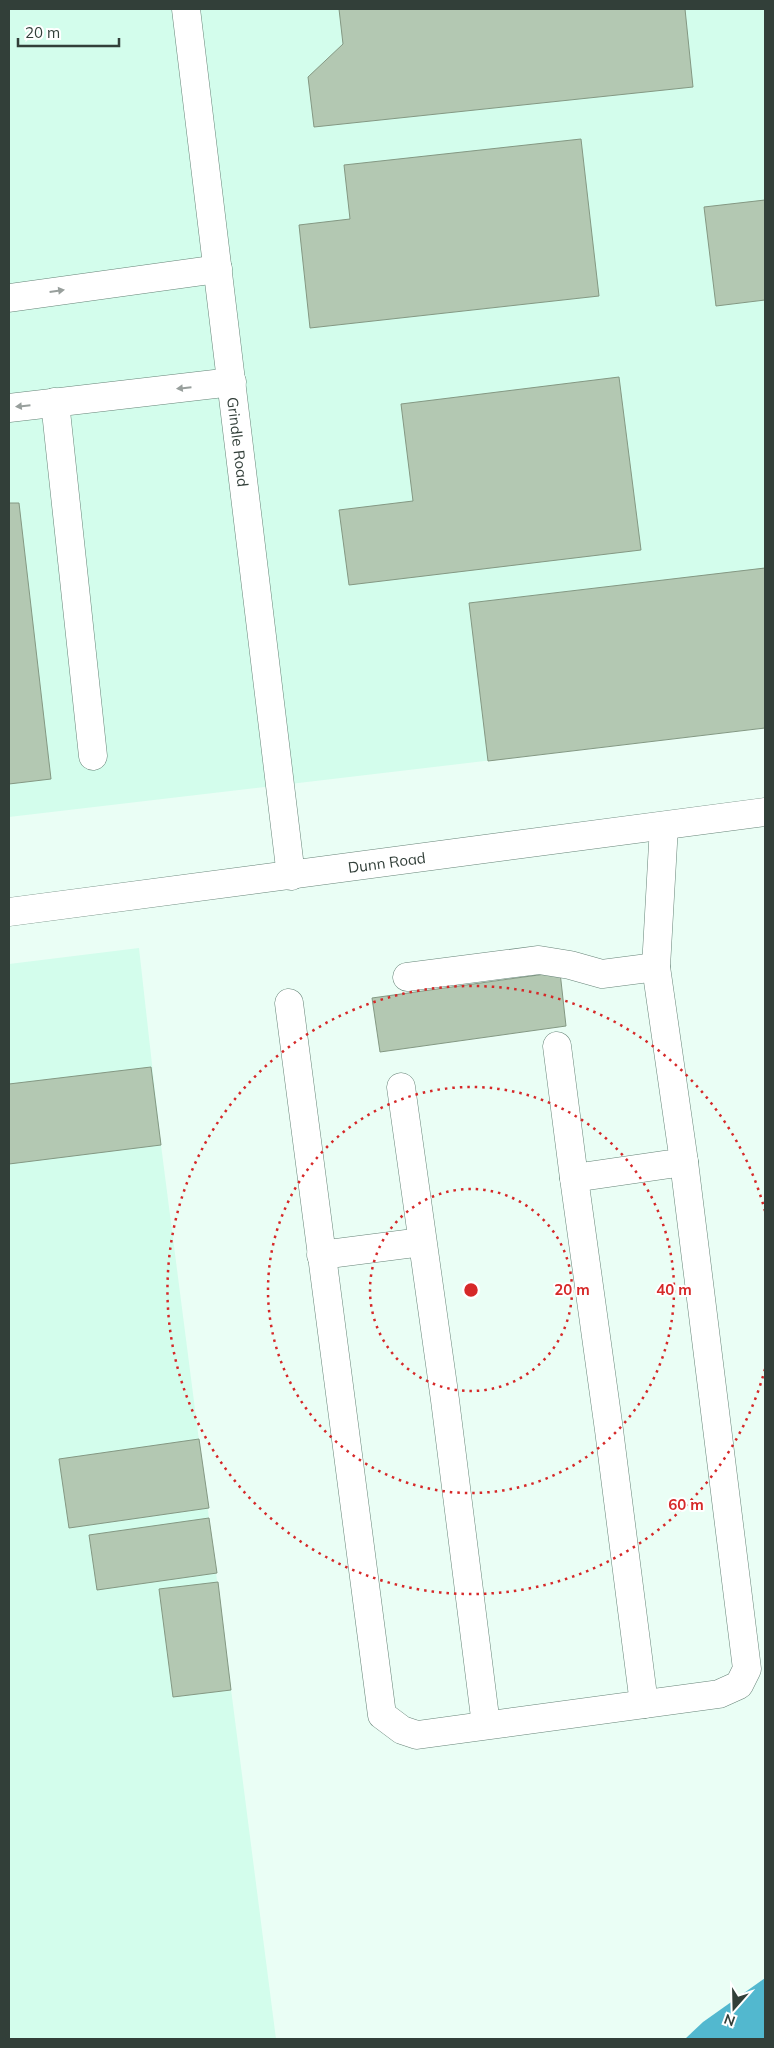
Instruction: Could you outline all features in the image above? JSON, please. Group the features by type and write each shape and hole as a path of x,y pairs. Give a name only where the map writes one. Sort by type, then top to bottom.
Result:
{"street":[{"name":"Grindle Road","path":"186,9 291,876"},
{"path":"9,298 218,269"},
{"path":"9,408 232,382"},
{"path":"55,402 93,756"},
{"name":"Dunn Road","path":"9,912 765,812"},
{"path":"289,1003 382,1715 402,1730 417,1734 719,1694 739,1685 747,1669 684,1162 656,967 664,826"},
{"path":"407,977 539,960 570,965 602,974 656,967"},
{"path":"556,1046 609,1430 644,1704"},
{"path":"401,1086 445,1400 486,1725"},
{"path":"574,1178 684,1162"},
{"path":"321,1254 422,1242"}],"shaded area":[{"path":"9,9 765,9 765,728 9,817"},
{"path":"139,948 161,1145 276,2039 9,2039 9,964"}],"water":[{"path":"765,1978 765,2039 685,2039 703,2022"}],"building":[{"path":"339,9 685,9 693,87 314,127 308,77 343,44"},
{"path":"581,139 599,296 310,328 299,225 350,219 344,165"},
{"path":"765,200 765,300 716,306 704,207"},
{"path":"619,377 641,550 349,585 339,510 413,501 401,404"},
{"path":"9,503 19,503 51,779 9,784"},
{"path":"765,568 765,728 488,761 469,603"},
{"path":"560,972 566,1026 380,1052 372,998"},
{"path":"151,1067 161,1145 9,1164 9,1084"},
{"path":"199,1439 209,1508 69,1528 59,1459"},
{"path":"209,1518 217,1573 97,1590 89,1535"},
{"path":"218,1582 231,1690 173,1697 159,1589"}]}
